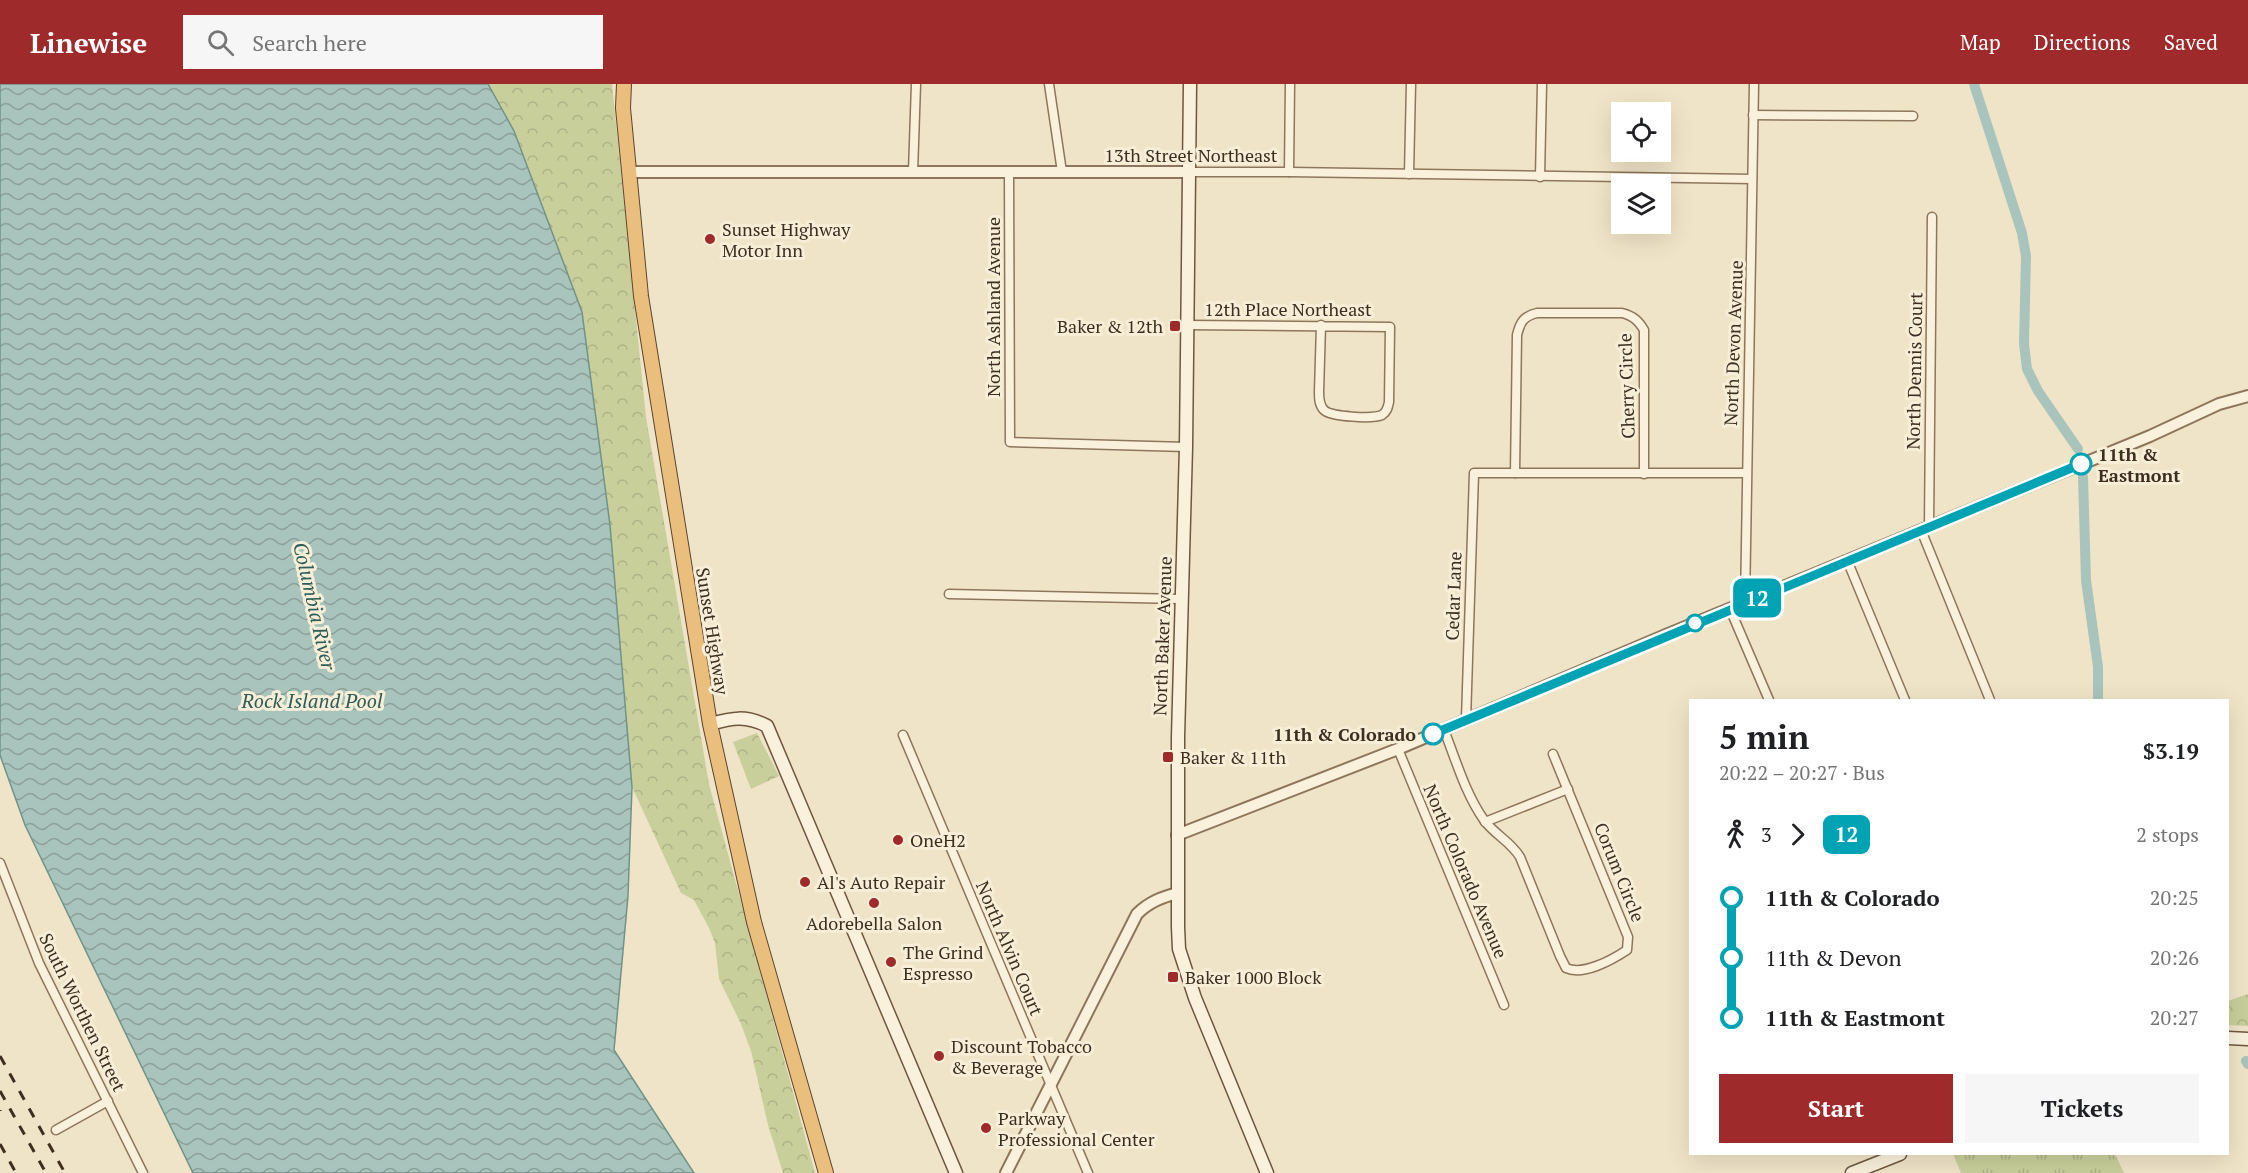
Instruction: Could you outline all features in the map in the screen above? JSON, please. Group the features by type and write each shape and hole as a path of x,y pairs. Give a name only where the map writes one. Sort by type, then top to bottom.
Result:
{"highway":[{"name":"Sunset Highway","path":"624,84 624,108 641,296 710,724 754,922 826,1173"}],"main road":[{"name":"North Baker Avenue","path":"1190,84 1178,927 1182,960 1195,998 1267,1173"},
{"path":"710,724 733,718 753,719 767,726 956,1173"},
{"path":"2229,1038 2246,1038"},
{"path":"1860,1171 1898,1155"}],"street":[{"path":"913,172 916,84"},
{"path":"1048,84 1062,172"},
{"path":"1289,171 1290,84"},
{"path":"1409,174 1411,84"},
{"path":"1539,177 1542,84"},
{"name":"North Devon Avenue","path":"1745,603 1754,84"},
{"path":"1754,115 1913,116"},
{"name":"13th Street Northeast","path":"630,172 1289,171 1752,179"},
{"name":"North Ashland Avenue","path":"1009,172 1010,441 1185,447"},
{"name":"North Dennis Court","path":"1932,217 1925,528 1990,699"},
{"name":"Cherry Circle","path":"1515,473 1517,335 1522,320 1528,315 1537,313 1611,313 1631,315 1639,320 1644,330 1644,474"},
{"name":"12th Place Northeast","path":"1186,325 1321,325 1390,327 1389,402 1387,411 1381,416 1339,416 1323,410 1318,392 1321,325"},
{"path":"1178,835 1398,749 1847,560 2150,436 2219,404 2248,396"},
{"name":"Cedar Lane","path":"1466,720 1474,473 1515,473"},
{"path":"1515,473 1746,473"},
{"path":"1847,560 1905,699"},
{"path":"949,594 1182,599"},
{"path":"1730,609 1769,699"},
{"name":"Corum Circle","path":"1444,730 1467,789 1485,822 1515,848 1520,856 1566,968 1579,971 1627,950 1628,937 1553,754"},
{"name":"North Alvin Court","path":"903,735 1088,1173"},
{"name":"North Colorado Avenue","path":"1398,749 1504,1005"},
{"path":"1485,822 1568,789"},
{"name":"South Worthen Street","path":"0,863 39,963 143,1173"},
{"path":"1006,1173 1137,914 1146,905 1178,893"},
{"path":"56,1130 108,1101"}],"green space":[{"path":"488,84 612,84 646,417 709,784 815,1173 783,1173 768,1125 751,1051 741,1024 719,979 715,943 694,900 681,893 632,787 610,525 582,312 514,131"},
{"path":"757,733 779,776 751,789 733,742"},
{"path":"2248,994 2248,1026 2229,1025 2229,1001"},
{"path":"1953,1155 2115,1155 2124,1173 1961,1173"}],"water":[{"name":"Rock Island Pool","path":"0,84 488,84 514,131 582,312 610,525 632,787 628,896 614,1050 694,1173 193,1173 25,825 0,755"}],"waterway":[{"path":"1974,84 2022,233 2026,256 2024,344 2027,369 2038,391 2078,449"},
{"path":"2083,477 2086,580 2098,667 2098,699"}],"railway":[{"path":"0,1056 65,1173"},
{"path":"0,1091 46,1173"},
{"path":"0,1144 16,1173"}],"bus line":[{"name":"12","path":"1433,734 2081,464"}],"place":[{"name":"Sunset Highway Motor Inn","path":"710,239"},
{"name":"Baker & 12th","path":"1175,326"},
{"name":"11th & Eastmont","path":"2081,464"},
{"name":"11th & Colorado","path":"1433,734"},
{"name":"Baker & 11th","path":"1168,757"},
{"name":"OneH2","path":"898,840"},
{"name":"Al's Auto Repair","path":"805,882"},
{"name":"Adorebella Salon","path":"874,903"},
{"name":"The Grind Espresso","path":"891,962"},
{"name":"Baker 1000 Block","path":"1173,977"},
{"name":"Discount Tobacco & Beverage","path":"939,1056"},
{"name":"Parkway Professional Center","path":"986,1128"}],"water label":[{"name":"Columbia River","path":"315,606"}]}
